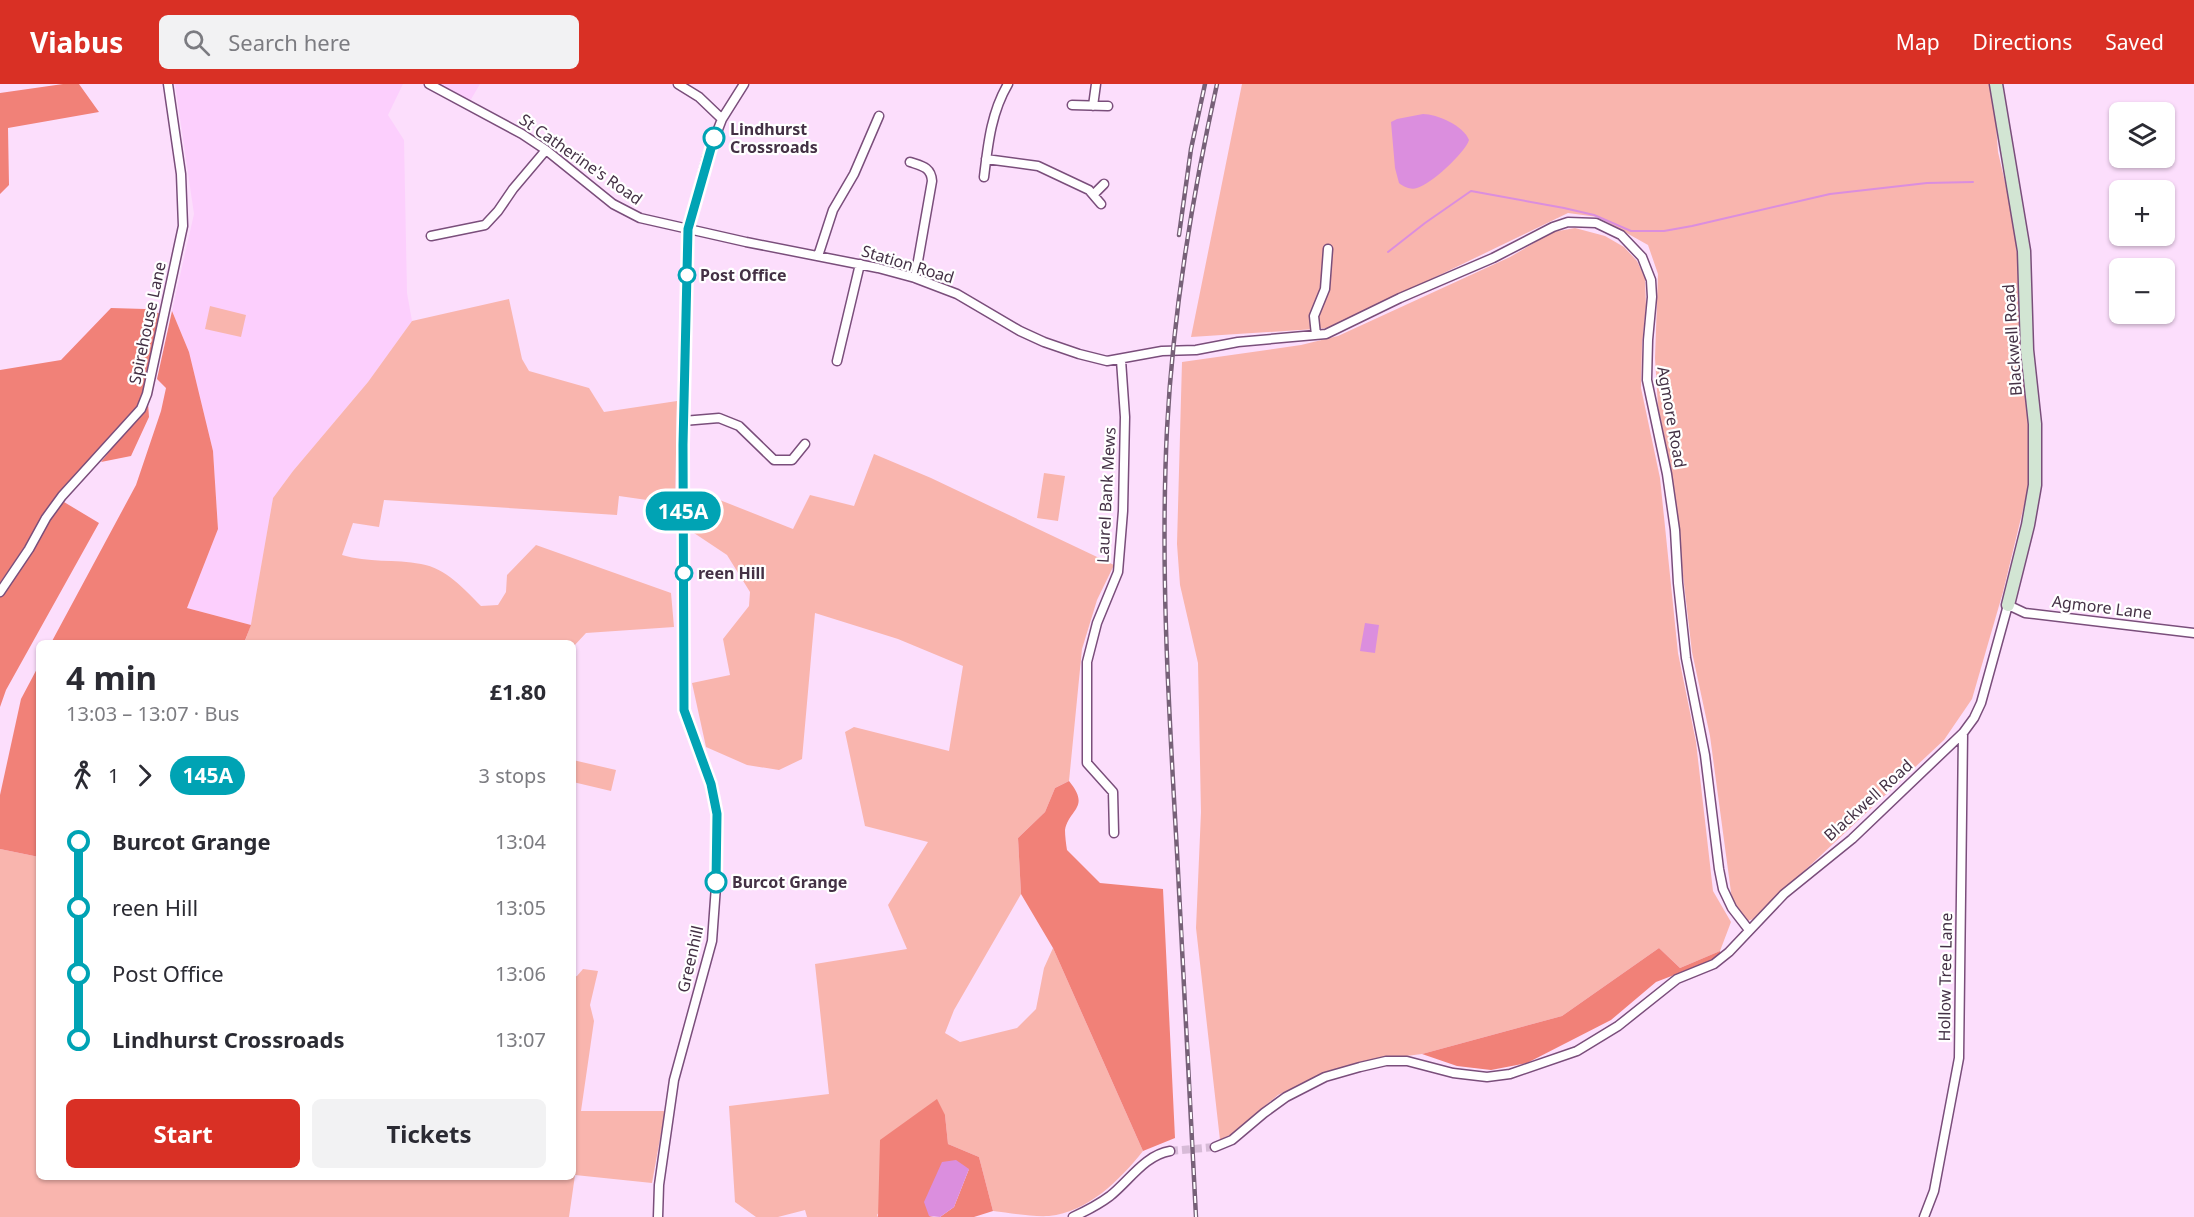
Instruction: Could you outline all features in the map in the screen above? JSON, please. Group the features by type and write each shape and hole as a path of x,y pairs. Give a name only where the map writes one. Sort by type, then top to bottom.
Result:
{"street":[{"name":"Spirehouse Lane","path":"0,592 51,511 141,409 147,394 183,226 181,174 168,84"},
{"name":"St Catherine's Road","path":"429,84 522,134 624,211 640,218 688,229"},
{"path":"678,84 699,97 722,119"},
{"name":"Greenhill","path":"658,1217 659,1185 674,1080 712,941 716,886 717,814 711,784 684,710 683,421 688,229 707,158 722,119 744,84"},
{"path":"984,177 991,125 999,99 1008,84"},
{"path":"1093,105 1096,84"},
{"name":"Blackwell Road","path":"1215,1147 1232,1140 1286,1097 1325,1077 1360,1066 1386,1061 1407,1061 1453,1073 1488,1077 1510,1074 1577,1051 1618,1026 1677,979 1714,964 1729,952 1784,894 1852,839 1963,733 1981,703 2028,525 2035,485 2036,424 2027,350 2024,251 1996,84"},
{"path":"1072,105 1108,106"},
{"path":"818,256 833,210 854,174 879,116"},
{"path":"431,236 485,225 546,150"},
{"path":"986,159 1038,166 1094,194 1101,204"},
{"path":"910,162 926,167 931,174 932,181 915,278"},
{"path":"1094,194 1104,184"},
{"name":"Agmore Road","path":"1179,351 1238,342 1326,334 1400,298 1493,258 1552,227 1568,222 1596,223 1621,236 1633,246 1642,257 1651,280 1647,380 1667,474 1675,530 1686,658 1704,755 1719,869 1723,889 1732,908 1749,930"},
{"name":"Station Road","path":"688,229 860,264 915,278 957,294 1020,331 1044,342 1092,358 1107,361 1121,360 1155,351 1179,351"},
{"path":"1316,335 1314,316 1325,289 1328,249"},
{"path":"837,361 860,264"},
{"name":"Laurel Bank Mews","path":"1114,833 1113,792 1087,763 1088,662 1096,623 1118,572 1123,511 1124,440 1121,360"},
{"path":"683,421 719,418 739,426 774,460 792,460 805,444"},
{"name":"Agmore Lane","path":"2008,605 2025,613 2194,633"},
{"name":"Hollow Tree Lane","path":"1924,1217 1934,1191 1959,1058 1963,733"},
{"path":"1073,1217 1110,1196 1155,1155 1170,1151"}],"shaded area":[{"path":"63,84 79,84 99,112 8,128 9,185 0,194 0,93"},
{"path":"175,84 403,84 388,115 404,140 407,293 412,321 368,382 273,498 251,625 187,608 218,528 213,451 189,352 172,311 194,214"},
{"path":"439,84 480,84 470,101"},
{"path":"1242,84 1993,84 1998,152 2013,217 2019,272 2022,361 2030,423 2028,489 2003,592 1972,699 1944,740 1753,919 1745,922 1733,907 1710,736 1692,652 1670,465 1658,406 1655,358 1658,274 1648,245 1598,217 1568,213 1330,328 1191,337"},
{"path":"1423,114 1449,122 1462,130 1469,140 1461,153 1438,175 1415,189 1399,183 1395,168 1391,122"},
{"path":"1575,228 1605,236 1624,247 1637,261 1645,278 1646,306 1641,388 1660,478 1678,653 1696,742 1713,891 1731,922 1720,951 1680,968 1659,948 1562,1016 1422,1054 1374,1060 1328,1071 1278,1095 1232,1134 1220,1140 1196,928 1201,812 1198,663 1180,585 1177,544 1182,362 1301,345 1338,336 1510,257 1553,232"},
{"path":"509,299 522,359 529,371 589,388 604,412 677,401 675,504 619,496 617,515 384,500 379,527 353,523 342,555 430,566 454,580 481,606 498,605 506,592 507,575 536,545 671,593 674,627 586,633 576,644 576,640 245,640 251,624 273,498 368,382 412,321"},
{"path":"210,306 246,315 241,337 205,329"},
{"path":"111,308 145,309 161,314 139,409 69,481 0,583 0,370 61,360"},
{"path":"172,311 189,352 213,451 218,529 187,608 251,625 245,640 53,640 136,485 161,411 166,388 157,379"},
{"path":"148,403 149,417 131,456 101,462"},
{"path":"874,454 931,478 1114,565 1097,600 1082,649 1069,781 1055,788 1045,812 1018,838 1021,894 954,1010 945,1033 960,1042 1017,1028 1036,1009 1044,968 1053,948 1143,1151 1102,1193 1077,1208 1063,1213 1042,1216 993,1211 979,1157 948,1144 945,1115 877,1215 878,1217 807,1217 805,1210 778,1217 756,1217 735,1202 729,1106 829,1094 815,964 907,949 888,905 928,842 865,826 845,732 854,727 949,751 963,666 898,639 815,613 802,759 779,770 747,765 706,747 692,683 730,675 723,639 749,606 750,592 727,555 694,533 692,489 793,529 810,495 854,506"},
{"path":"1044,473 1065,476 1058,521 1037,518"},
{"path":"64,502 99,523 6,690 0,707 0,597 47,519"},
{"path":"1365,623 1379,625 1375,653 1360,651"},
{"path":"36,671 36,856 0,849 0,795 21,699"},
{"path":"576,761 616,770 611,791 576,783"},
{"path":"1069,781 1078,797 1078,803 1065,830 1067,850 1100,883 1163,889 1175,1138 1143,1151 1053,948 1021,894 1018,838 1045,812 1055,788"},
{"path":"0,849 36,856 36,1180 574,1180 569,1217 0,1217"},
{"path":"1659,948 1680,968 1720,951 1721,957 1656,982 1611,1020 1527,1063 1491,1070 1457,1066 1422,1054 1562,1016"},
{"path":"583,969 598,971 590,1005 594,1021 581,1111 665,1111 652,1183 576,1175 576,976"},
{"path":"937,1099 945,1115 948,1144 979,1157 993,1211 974,1217 940,1217 954,1207 969,1169 929,1216 934,1217 878,1217 880,1140"},
{"path":"956,1160 969,1169 954,1207 940,1217 929,1216 924,1202 942,1162"}],"waterway":[{"path":"1388,252 1471,191 1594,215 1631,231 1664,231 1830,194 1927,183 1973,182"}],"tunnel":[{"path":"1170,1151 1215,1147"}],"railway":[{"path":"1179,235 1191,149 1205,84"},
{"path":"1196,1217 1168,693 1164,535 1167,429 1179,299 1199,169 1217,84"}],"bus line":[{"name":"145A","path":"714,138 688,229 683,445 684,710 711,784 717,814 716,882"}],"place":[{"name":"Lindhurst Crossroads","path":"714,138"},
{"name":"Post Office","path":"687,275"},
{"name":"reen Hill","path":"684,573"},
{"name":"Burcot Grange","path":"716,882"}]}
